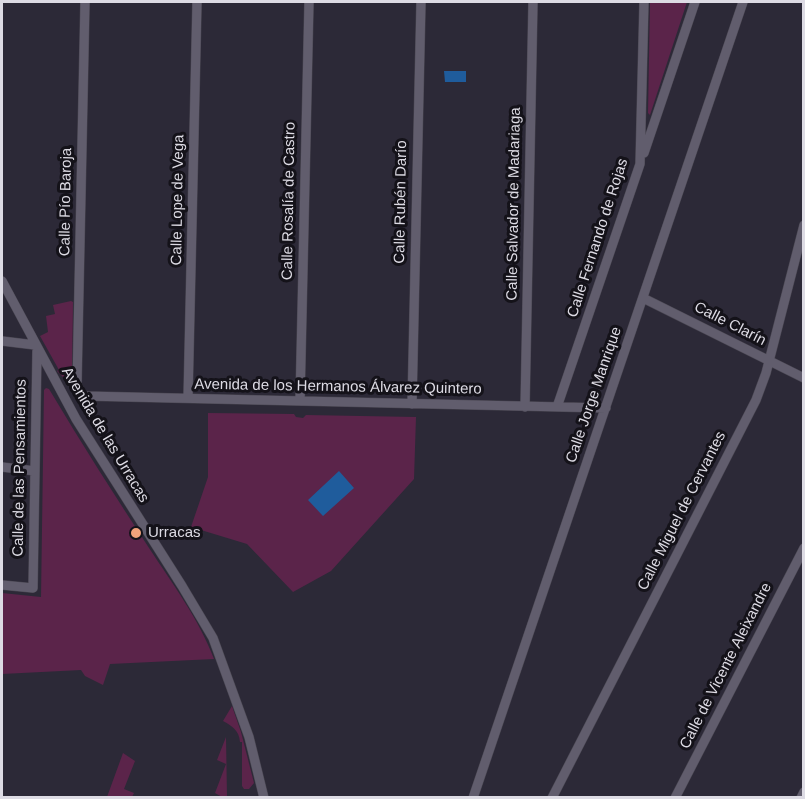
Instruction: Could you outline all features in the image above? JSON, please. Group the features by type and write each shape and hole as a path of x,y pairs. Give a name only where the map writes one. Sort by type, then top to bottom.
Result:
{"street":[{"name":"Calle Pío Baroja","path":"76,384 85,2"},
{"name":"Calle Lope de Vega","path":"188,398 197,2"},
{"name":"Calle Rosalía de Castro","path":"300,401 309,2"},
{"name":"Calle Rubén Darío","path":"412,404 421,2"},
{"name":"Calle Salvador de Madariaga","path":"525,406 533,2"},
{"name":"Calle Fernando de Rojas","path":"557,407 640,164 644,2"},
{"path":"640,164 694,2"},
{"name":"Calle Jorge Manrique","path":"473,798 743,2"},
{"name":"Calle Miguel de Cervantes","path":"552,798 756,399 769,361 804,225"},
{"name":"Avenida de las Urracas","path":"2,280 82,429 213,638 249,737 264,798"},
{"name":"Calle Clarín","path":"643,298 804,378"},
{"path":"2,341 36,347"},
{"name":"Calle de las Pensamientos","path":"2,585 33,588 36,347"},
{"path":"58,388 76,384"},
{"name":"Avenida de los Hermanos Álvarez Quintero","path":"76,384 78,391 85,396 606,408"},
{"path":"2,467 35,471"},
{"name":"Calle de Vicente Aleixandre","path":"675,798 804,548"},
{"path":"801,798 804,792"}],"shaded area":[{"path":"650,2 687,2 650,115 648,113"},
{"path":"73,302 72,372 69,377 64,378 57,371 59,370 40,336 48,332 46,316 55,314 53,305"},
{"path":"49,389 184,602 201,630 214,659 110,664 103,685 85,676 81,670 2,674 2,593 41,597 44,390"},
{"path":"208,413 294,414 296,417 303,418 306,415 416,417 414,479 331,571 293,592 247,544 191,527 208,477"},
{"path":"232,706 254,783 249,789 244,789 242,786 242,742 234,729 223,721"},
{"path":"226,737 227,797 222,797 215,793 226,764 217,760"},
{"path":"123,753 135,761 124,789 134,793 132,797 107,797"}],"water":[{"path":"444,71 466,71 466,82 445,82"},
{"path":"339,471 354,488 323,516 308,500"}],"place":[{"name":"Urracas","path":"136,533"}]}
